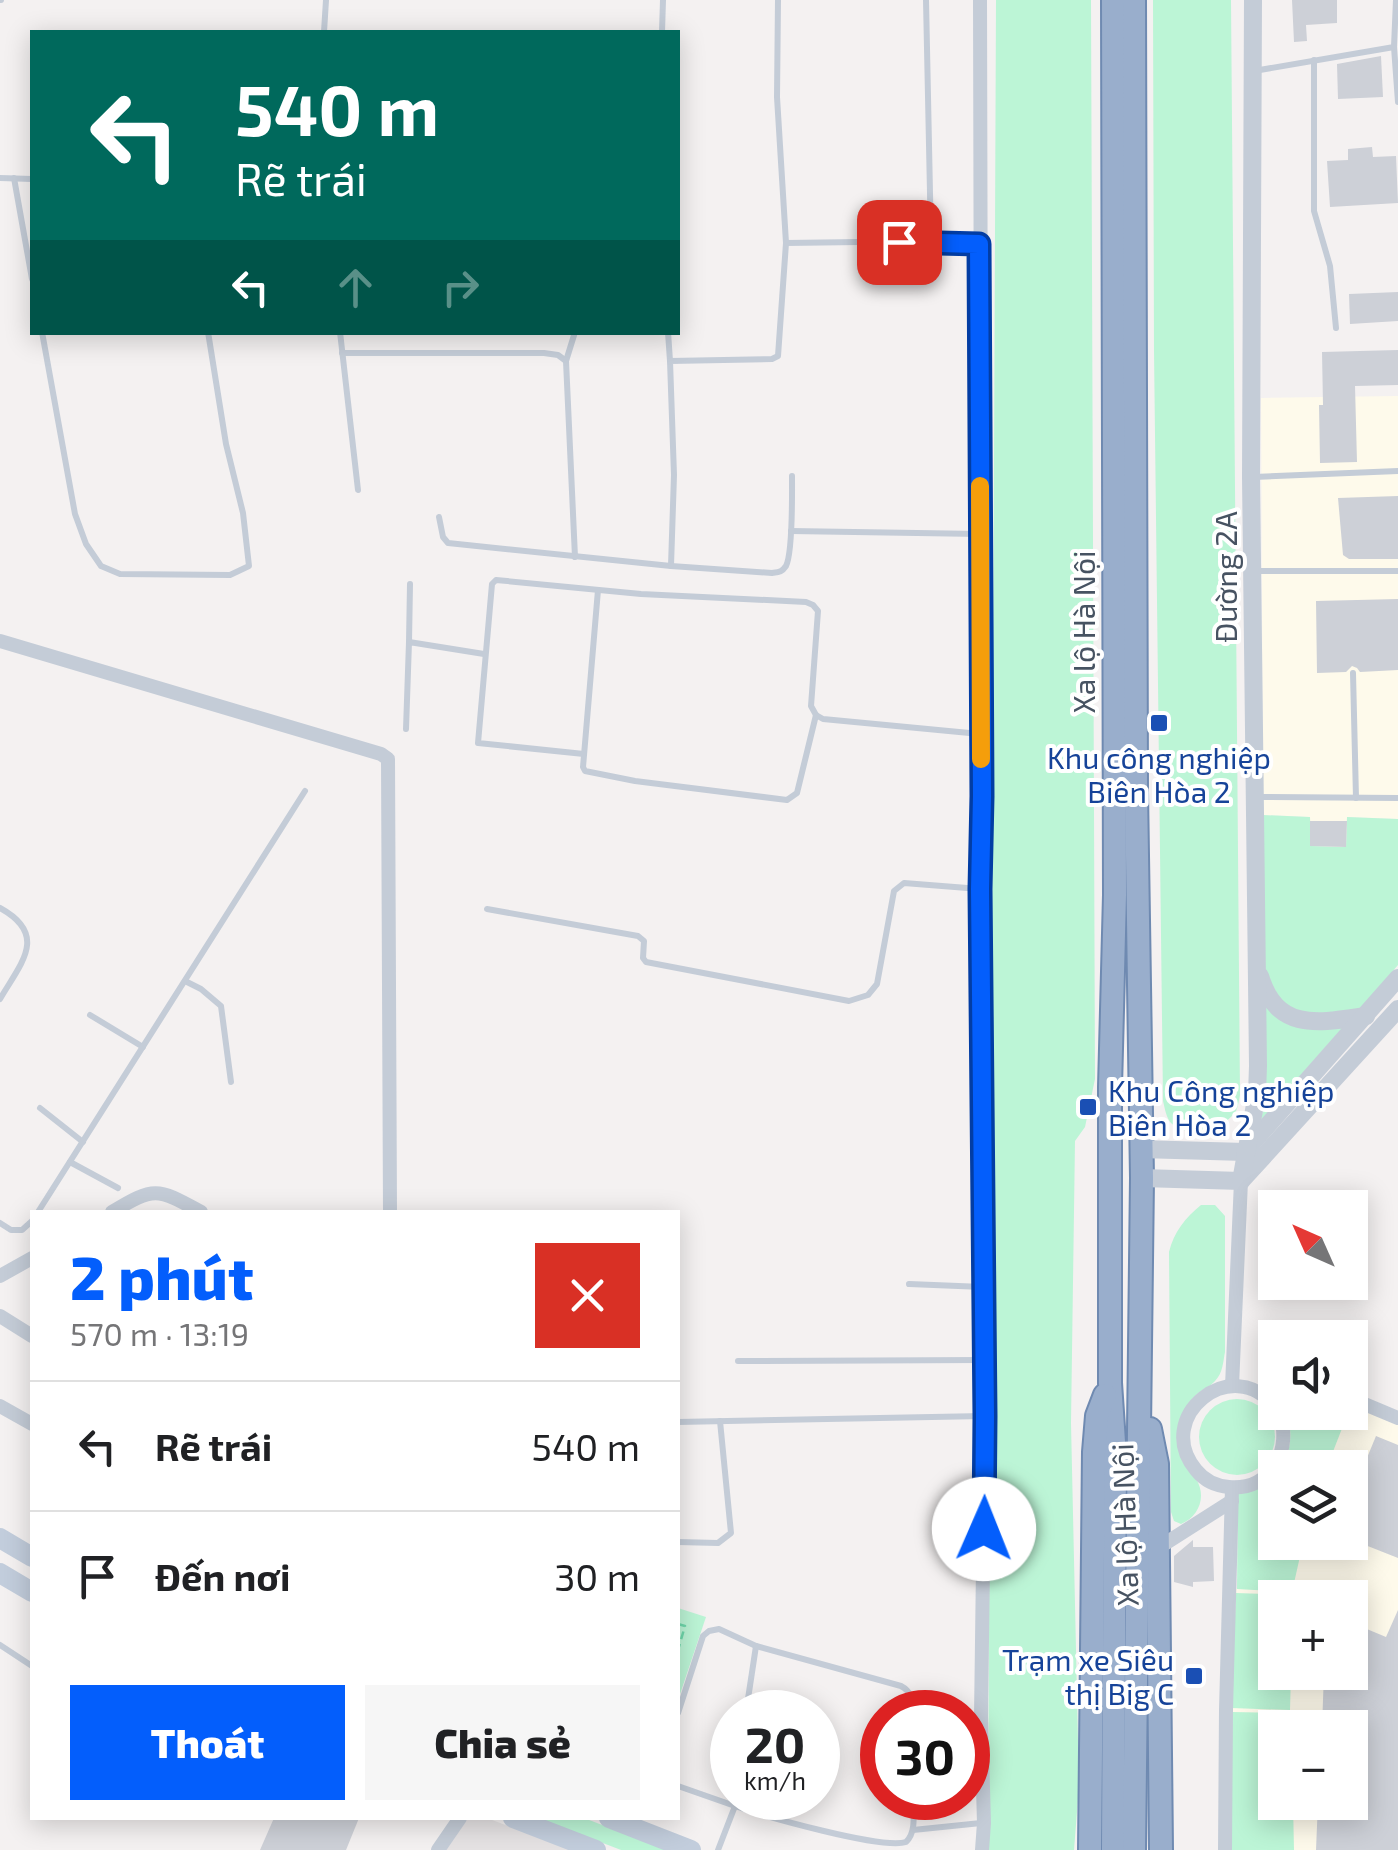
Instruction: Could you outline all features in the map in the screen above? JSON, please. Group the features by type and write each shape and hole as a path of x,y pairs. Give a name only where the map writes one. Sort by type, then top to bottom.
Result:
{"highway":[{"name":"Xa lộ Hà Nội","path":"1113,0 1113,1850"},
{"name":"Xa lộ Hà Nội","path":"1134,0 1136,751 1142,1178 1134,1850"},
{"name":"Xa lộ Hà Nội","path":"1140,1378 1157,1464 1160,1850"},
{"name":"Xa lộ Hà Nội","path":"1090,1850 1094,1452 1097,1416 1110,1383"}],"main road":[{"path":"0,1538 27,1554 2,1580 30,1591"},
{"path":"519,1820 596,1850"},
{"path":"614,1820 691,1850"}],"street":[{"path":"975,1690 985,1416 980,889 980,0"},
{"name":"Đường 2A","path":"1240,1181 1257,1080 1252,572 1253,0"},
{"path":"0,641 388,759 390,1210"},
{"path":"1255,958 1269,999 1284,1013 1324,1023 1366,1016"},
{"path":"1140,1149 1245,1152 1398,978"},
{"path":"1232,1386 1240,1181 1398,1010"},
{"path":"1142,1178 1240,1181"},
{"path":"115,1210 143,1193 156,1192 197,1210"},
{"path":"0,1276 30,1259"},
{"path":"0,1316 30,1335"},
{"path":"1232,1494 1200,1475 1189,1462 1184,1428 1200,1398 1215,1389 1232,1386 1258,1392"},
{"path":"0,1406 30,1423"},
{"path":"1368,1406 1398,1418"},
{"path":"1158,1548 1274,1468 1281,1455 1284,1430"},
{"path":"1226,1850 1222,1709 1232,1494"},
{"path":"438,1850 459,1820"},
{"path":"982,1850 984,1820"}],"lane":[{"path":"324,30 326,0"},
{"path":"662,0 662,30"},
{"path":"670,361 778,356 786,243 777,97 778,0"},
{"path":"926,0 930,241"},
{"path":"1396,0 1398,102"},
{"path":"1252,71 1394,47"},
{"path":"1314,60 1314,211 1330,266 1336,328"},
{"path":"0,178 30,178"},
{"path":"14,178 30,267"},
{"path":"786,243 979,244"},
{"path":"43,335 75,514 86,544 101,566 120,574 230,575 249,566 243,513 226,444 208,335"},
{"path":"340,335 358,490"},
{"path":"574,335 566,362 575,556"},
{"path":"668,335 674,476 671,566"},
{"path":"342,353 544,353 558,355 566,362"},
{"path":"1252,477 1398,471"},
{"path":"439,516 448,543 772,573 782,571 786,565 792,476"},
{"path":"791,531 980,534"},
{"path":"1252,572 1398,571"},
{"path":"584,754 478,742 484,654 492,584 496,580 641,594 806,602 818,611 811,706 816,716 981,734"},
{"path":"406,729 410,584"},
{"path":"598,590 582,766 585,772 787,800 797,793 816,716"},
{"path":"409,642 484,654"},
{"path":"1353,673 1356,798"},
{"path":"39,1210 305,791"},
{"path":"1254,797 1398,798"},
{"path":"487,910 638,936 644,941 646,962 849,1001 868,995 877,984 898,886 904,883 980,889"},
{"path":"0,908 15,916 28,936 28,952 0,999"},
{"path":"185,981 201,988 220,1006 231,1082"},
{"path":"90,1016 143,1048"},
{"path":"40,1108 83,1142"},
{"path":"70,1162 118,1188"},
{"path":"0,1224 22,1230 30,1223"},
{"path":"909,1284 984,1287"},
{"path":"738,1361 984,1360"},
{"path":"680,1422 985,1416"},
{"path":"680,1542 718,1542 731,1534 720,1421"},
{"path":"680,1707 703,1636 719,1630 756,1646 908,1690"},
{"path":"0,1645 30,1665"},
{"path":"749,1690 756,1646"},
{"path":"680,1787 710,1795"},
{"path":"718,1850 729,1820"},
{"path":"781,1820 824,1837 896,1848 907,1842 912,1820"},
{"path":"912,1830 984,1823"}],"path":[{"path":"680,1624 686,1626 680,1644"}],"shaded area":[{"path":"1398,396 1398,819 1347,817 1346,847 1310,846 1310,817 1263,815 1261,398"},
{"path":"1368,1412 1398,1424 1398,1850 1231,1850 1236,1589 1260,1560 1368,1560 1368,1450 1289,1450 1290,1430 1368,1430"},
{"path":"467,1820 492,1820 571,1850 446,1850"}],"green space":[{"path":"996,0 1091,0 1095,1079 1085,1127 1075,1141 1071,1423 1079,1786 1074,1850 988,1850"},
{"path":"1153,0 1231,0 1240,1095 1237,1109 1223,1123 1196,1131 1171,1123 1163,1101"},
{"path":"1263,815 1310,817 1311,846 1346,847 1347,817 1398,819 1398,965 1357,1012 1324,1017 1286,1009 1264,971"},
{"path":"1265,1003 1346,1024 1261,1120 1266,1094"},
{"path":"1201,1205 1215,1205 1225,1216 1225,1352 1218,1378 1190,1402 1179,1424 1180,1454 1201,1492 1197,1511 1181,1524 1174,1521 1171,1512 1169,1252 1181,1226"},
{"path":"1237,1399 1258,1406 1258,1430 1274,1430 1272,1450 1258,1450 1258,1468 1237,1475 1210,1464 1199,1437 1210,1410"},
{"path":"1290,1430 1341,1430 1334,1450 1288,1450"},
{"path":"1258,1483 1258,1560 1299,1560 1295,1580 1258,1580 1258,1590 1237,1589 1238,1493"},
{"path":"1236,1593 1258,1594 1258,1690 1291,1690 1290,1710 1231,1708"},
{"path":"680,1609 706,1617 680,1694"},
{"path":"1232,1712 1258,1712 1258,1820 1293,1820 1294,1850 1231,1850"},
{"path":"543,1820 589,1820 667,1850 621,1850"}],"building":[{"path":"1292,0 1337,0 1337,23 1306,25 1307,41 1294,42"},
{"path":"1381,56 1383,97 1338,99 1337,64"},
{"path":"1372,147 1373,157 1396,156 1398,203 1330,207 1327,161 1348,160 1348,149"},
{"path":"1398,292 1398,321 1350,324 1349,294"},
{"path":"1398,350 1398,385 1355,386 1357,462 1320,463 1322,352"},
{"path":"1398,496 1398,559 1349,559 1343,555 1338,498"},
{"path":"1398,599 1398,670 1360,672 1352,666 1346,672 1317,673 1316,601"},
{"path":"1310,821 1347,821 1346,847 1310,846"},
{"path":"1376,1436 1398,1445 1398,1558 1368,1546 1368,1455"},
{"path":"1193,1540 1193,1547 1213,1547 1214,1581 1193,1582 1193,1587 1174,1582 1174,1556"},
{"path":"1398,1610 1398,1850 1316,1850 1317,1820 1368,1820 1368,1710 1323,1710 1323,1690 1368,1690 1368,1630 1386,1637"},
{"path":"273,1820 358,1820 346,1850 260,1850"}],"slow traffic":[{"path":"980,486 981,759"}],"place":[{"name":"Khu công nghiệp Biên Hòa 2","path":"1159,723"},
{"name":"Khu Công nghiệp Biên Hòa 2","path":"1088,1107"},
{"name":"Trạm xe Siêu thị Big C","path":"1194,1676"}],"route":[{"path":"899,242 979,244 984,1529"}]}
